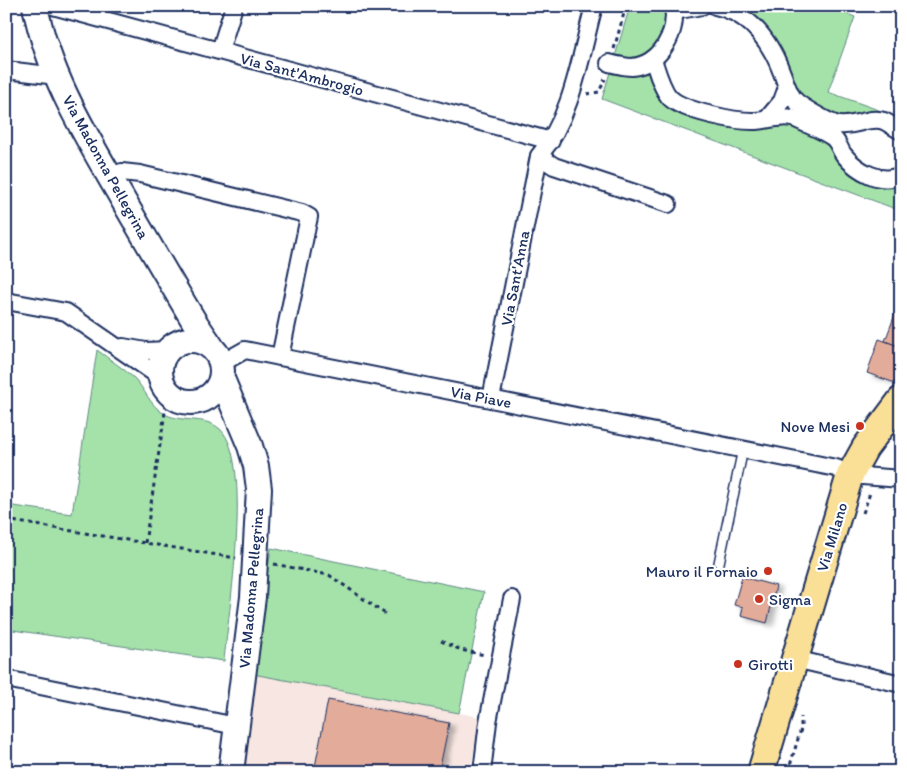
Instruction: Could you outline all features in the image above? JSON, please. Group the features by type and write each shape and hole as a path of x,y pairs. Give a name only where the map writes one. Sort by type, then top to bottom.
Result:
{"main road":[{"name":"Via Milano","path":"761,772 850,476 864,448 901,400"}],"street":[{"name":"Via Madonna Pellegrina","path":"35,6 40,31 57,76 81,128 218,363 256,466 259,489 256,561 231,772"},
{"name":"Via Sant'Ambrogio","path":"53,6 551,142"},
{"path":"220,51 234,6"},
{"name":"Via Sant'Anna","path":"491,399 539,156 551,142 565,114 594,6"},
{"path":"609,63 632,67 647,63 659,54 671,34 675,19 673,9 702,6"},
{"path":"715,6 727,8 742,15 757,28 778,61 796,102 836,125 877,120 883,121 901,131"},
{"path":"653,59 665,92 672,99 703,112 734,118 755,121 795,119 831,136 855,167 871,176 894,178 901,175"},
{"path":"6,70 57,76"},
{"path":"767,119 782,100 788,87"},
{"path":"539,156 554,166 668,204"},
{"path":"109,176 122,172 140,174 302,213 308,217 280,357"},
{"name":"Via Madonna Pellegrina","path":"171,347 181,317 178,295"},
{"path":"6,301 66,312 113,345 178,400 186,402 203,400 215,392 218,363 202,341 189,339 171,347 146,352 113,345"},
{"path":"160,385 162,360 171,347"},
{"name":"Via Piave","path":"218,363 245,350 836,468 850,476 901,479"},
{"path":"203,400 240,423"},
{"path":"482,772 512,599"},
{"path":"795,659 901,684"},
{"path":"6,679 236,726"}],"lane":[{"path":"719,563 743,449"}],"path":[{"path":"583,98 586,94 598,92 602,88 626,6"},
{"path":"145,543 167,399 160,385"},
{"path":"6,520 256,561 329,575 387,615"},
{"path":"441,641 471,653 501,657"}],"shaded area":[{"path":"253,674 480,717 470,772 234,772"}],"green space":[{"path":"630,6 667,6 662,41 644,58 614,60"},
{"path":"733,6 826,6 855,17 828,92 901,118 901,127 873,124 846,118 821,109 809,102 798,92"},
{"path":"611,69 650,70 665,100 786,122 826,140 847,167 901,182 901,211 602,99"},
{"path":"97,350 134,378 154,405 163,413 177,418 207,422 214,425 220,429 230,446 236,472 237,504 236,539 224,661 6,629 6,505 72,514"},
{"path":"271,548 484,592 459,713 253,674"}],"building":[{"path":"897,309 901,310 901,347 885,341"},
{"path":"879,339 901,347 901,367 895,383 867,373"},
{"path":"742,577 776,586 767,623 741,616 743,607 734,605"},
{"path":"328,700 449,723 439,772 314,772"}],"place":[{"name":"Nove Mesi","path":"860,426"},
{"name":"Mauro il Fornaio","path":"768,571"},
{"name":"Sigma","path":"759,599"},
{"name":"Girotti","path":"738,664"}]}
